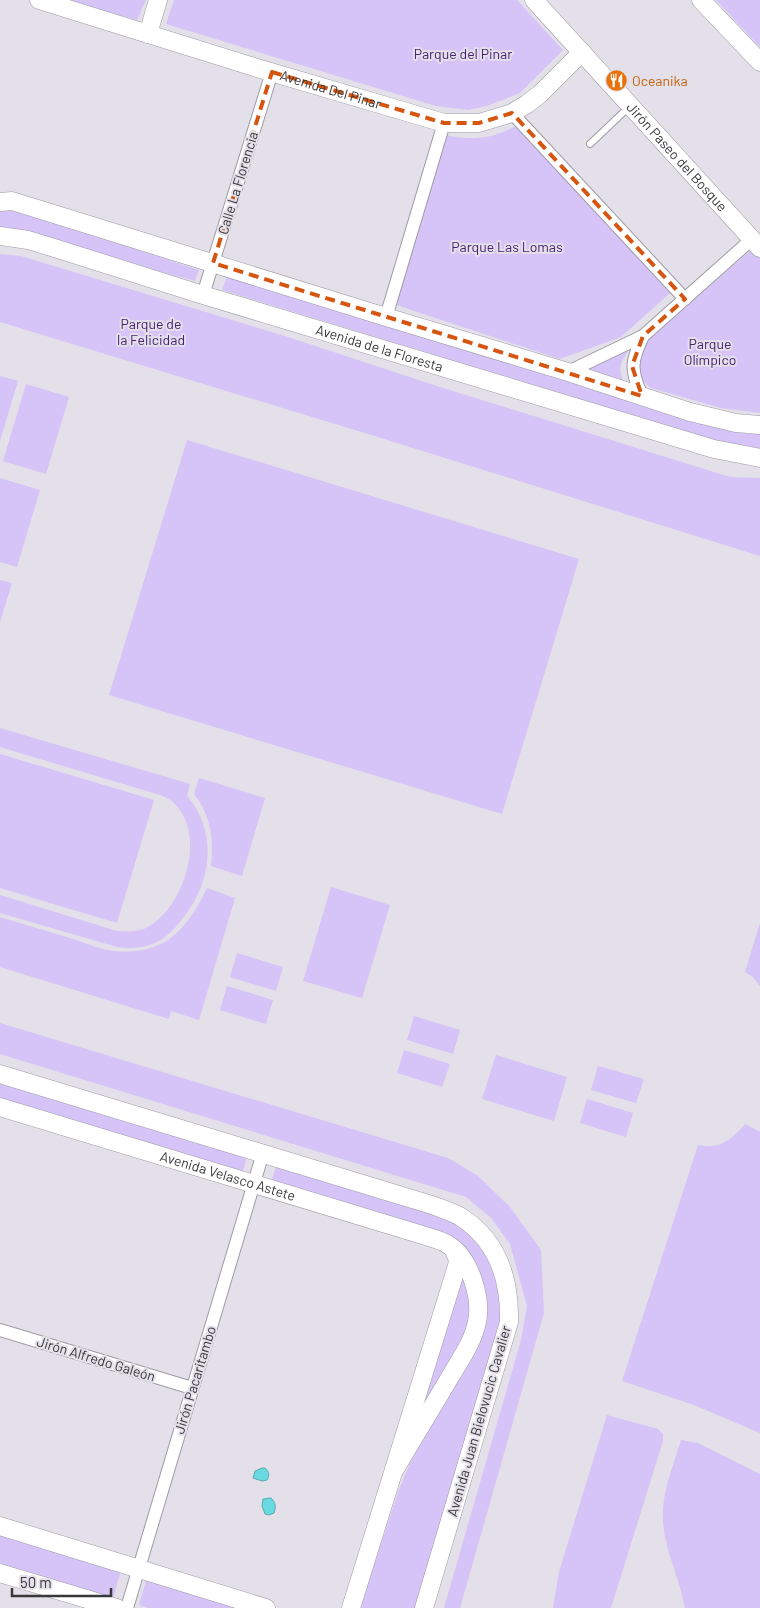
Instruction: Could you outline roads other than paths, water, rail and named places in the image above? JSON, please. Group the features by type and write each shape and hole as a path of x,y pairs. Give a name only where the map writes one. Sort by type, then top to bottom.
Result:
{"main road":[{"name":"Avenida Del Pinar","path":"39,0 58,3 148,34 444,123 479,123 512,113 540,94 582,52"},
{"path":"148,34 158,0"},
{"name":"Jirón Paseo del Bosque","path":"534,0 756,243"},
{"path":"701,0 760,62"},
{"path":"4,200 568,372 690,412 736,423 760,425"},
{"name":"Avenida de la Floresta","path":"0,236 42,244 203,295 714,449 760,458"},
{"path":"0,1074 262,1153"},
{"name":"Avenida Velasco Astete","path":"0,1107 434,1239 446,1243 452,1248"},
{"name":"Avenida Juan Bielovucic Cavalier","path":"262,1153 432,1205 461,1217 490,1244 506,1278 510,1306 505,1339 424,1608"},
{"name":"Avenida Juan Bielovucic Cavalier","path":"395,1468 461,1358 477,1323 478,1300 474,1282 464,1262 452,1248"},
{"name":"Avenida Juan Bielovucic Cavalier","path":"351,1608 457,1266 456,1254 452,1248"},
{"path":"0,1526 266,1608"},
{"path":"0,1573 117,1608"}],"street":[{"name":"Calle La Florencia","path":"203,295 272,72"},
{"path":"512,113 685,298"},
{"path":"386,317 444,123"},
{"path":"568,372 643,336 685,298 756,243"},
{"path":"642,396 634,378 632,366 643,336"},
{"name":"Jirón Pacaritambo","path":"127,1608 262,1153"},
{"name":"Jirón Alfredo Galeón","path":"0,1330 192,1388"}],"lane":[{"path":"590,144 631,105"}],"water":[{"path":"265,1468 268,1472 269,1477 267,1480 262,1481 253,1478 255,1471"},
{"path":"271,1498 275,1503 275,1509 274,1513 269,1515 265,1514 262,1506 263,1499"}],"place":[{"name":"Oceanika","path":"616,81"}],"park label":[{"name":"Parque del Pinar","path":"463,54"},
{"name":"Parque Las Lomas","path":"507,247"},
{"name":"Parque de la Felicidad","path":"151,332"},
{"name":"Parque Olímpico","path":"710,352"}]}
